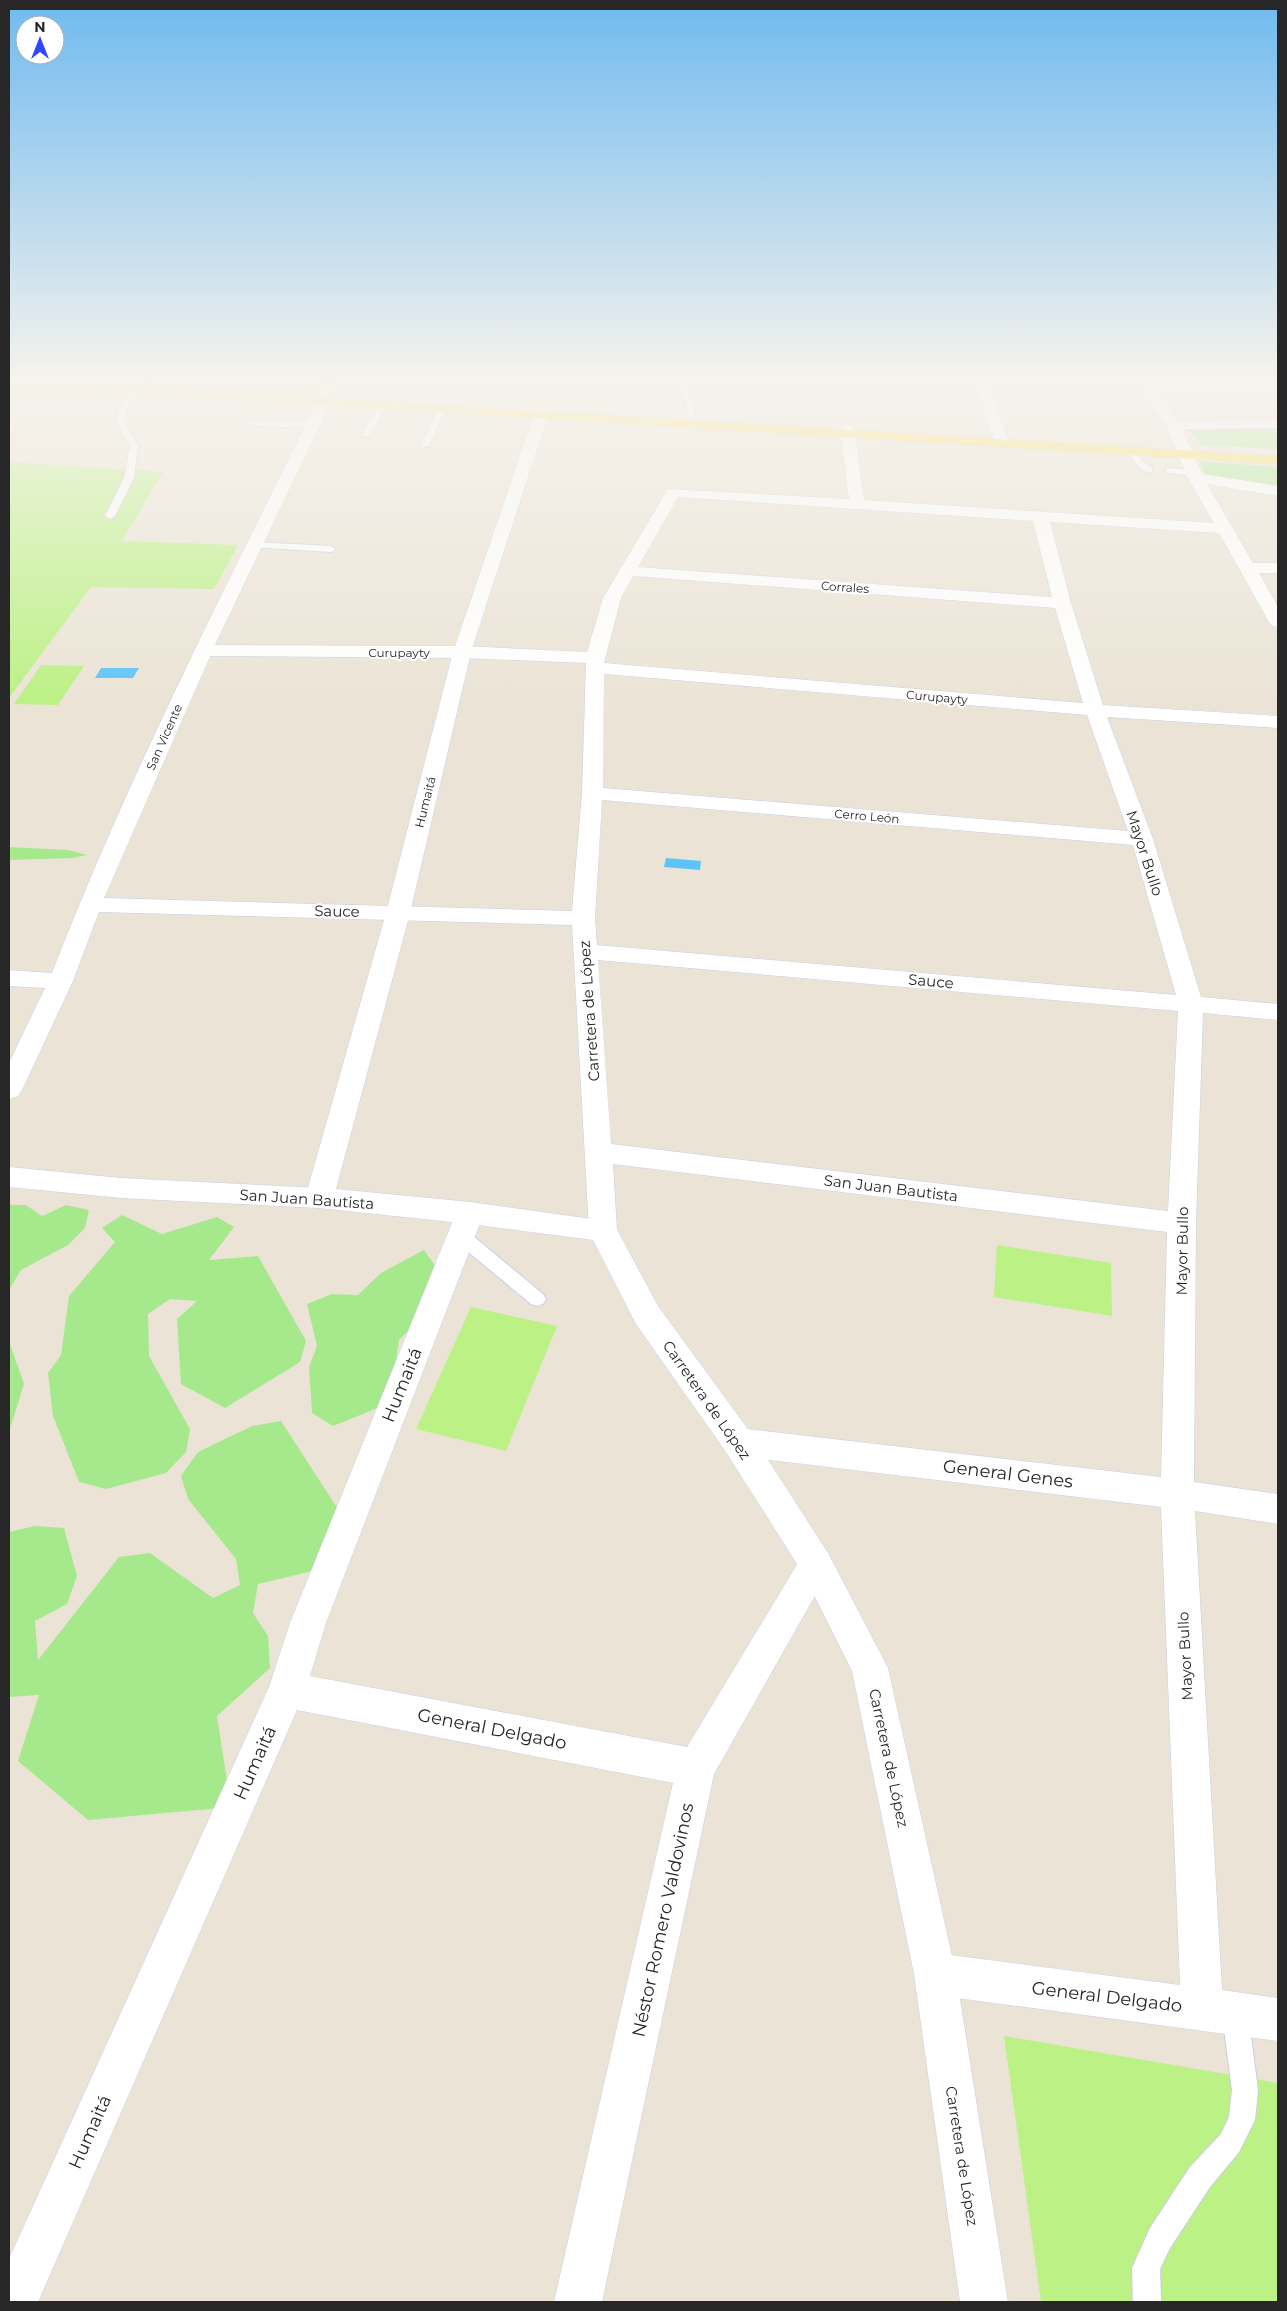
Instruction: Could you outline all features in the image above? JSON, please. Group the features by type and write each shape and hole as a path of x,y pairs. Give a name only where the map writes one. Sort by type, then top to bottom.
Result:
{"street":[{"name":"San Vicente","path":"9,1090 61,981 90,905 203,650 282,487"},
{"name":"Humaitá","path":"319,1198 398,913 462,652 518,487"},
{"path":"855,487 858,504 1225,528"},
{"path":"1202,487 1278,622"},
{"path":"1256,487 1278,491"},
{"name":"Carretera de López","path":"858,504 673,492 612,598 595,663 592,793 583,918 603,1230 647,1315 738,1442 816,1564 870,1668 935,1974 984,2302"},
{"name":"Mayor Bullo","path":"1040,516 1062,603 1095,710 1142,839 1191,1004 1182,1223 1177,1494 1219,2011"},
{"path":"1247,568 1278,568"},
{"name":"Corrales","path":"628,571 1062,603"},
{"name":"Curupayty","path":"203,650 462,652 1095,710 1278,722"},
{"name":"Cerro León","path":"592,793 1142,839"},
{"name":"Sauce","path":"90,905 583,918"},
{"name":"Sauce","path":"584,951 1278,1012"},
{"path":"9,978 61,981"},
{"name":"San Juan Bautista","path":"599,1152 1182,1223"},
{"name":"San Juan Bautista","path":"9,1177 121,1188 319,1198 465,1224 603,1230"},
{"name":"Humaitá","path":"14,2302 287,1690 308,1623 465,1224"},
{"name":"General Genes","path":"738,1442 1177,1494 1278,1509"},
{"name":"Néstor Romero Valdovinos","path":"578,2302 696,1768 816,1564"},
{"name":"General Delgado","path":"287,1690 696,1768"},
{"name":"General Delgado","path":"935,1974 1278,2019"}],"lane":[{"path":"110,516 125,487"},
{"path":"254,545 331,548"},
{"path":"465,1224 537,1299"},
{"path":"1147,2302 1146,2268 1160,2238 1200,2177 1230,2143 1242,2120 1245,2090 1219,2011"}],"green space":[{"path":"9,487 154,487 122,541 238,545 214,589 91,587 9,698"},
{"path":"41,665 84,666 58,705 14,704"},
{"path":"9,847 68,850 87,855 72,858 9,860"},
{"path":"9,1205 26,1205 42,1216 66,1205 89,1210 85,1228 68,1245 21,1270 9,1290"},
{"path":"122,1215 162,1234 217,1217 234,1227 209,1260 258,1256 306,1341 300,1362 225,1408 181,1384 177,1319 197,1301 170,1299 148,1314 149,1356 190,1429 186,1452 166,1473 106,1489 79,1482 53,1416 48,1373 61,1355 69,1296 115,1242 102,1228"},
{"path":"997,1245 1111,1263 1112,1316 994,1297"},
{"path":"424,1250 436,1267 434,1304 399,1340 390,1403 333,1426 312,1413 309,1367 317,1346 307,1304 332,1294 358,1295 381,1273"},
{"path":"471,1307 557,1326 506,1451 416,1429"},
{"path":"9,1341 24,1384 9,1432"},
{"path":"281,1421 345,1520 321,1569 258,1584 253,1613 268,1636 270,1668 217,1716 231,1807 88,1820 18,1761 39,1695 9,1697 9,1532 35,1526 64,1528 77,1576 67,1604 35,1621 38,1660 119,1557 150,1553 213,1598 240,1585 236,1559 188,1499 181,1476 198,1452 252,1426"},
{"path":"1004,2036 1278,2083 1278,2302 1041,2302"}],"water":[{"path":"101,668 139,668 133,678 95,678"},
{"path":"666,858 701,861 700,870 664,867"}]}
